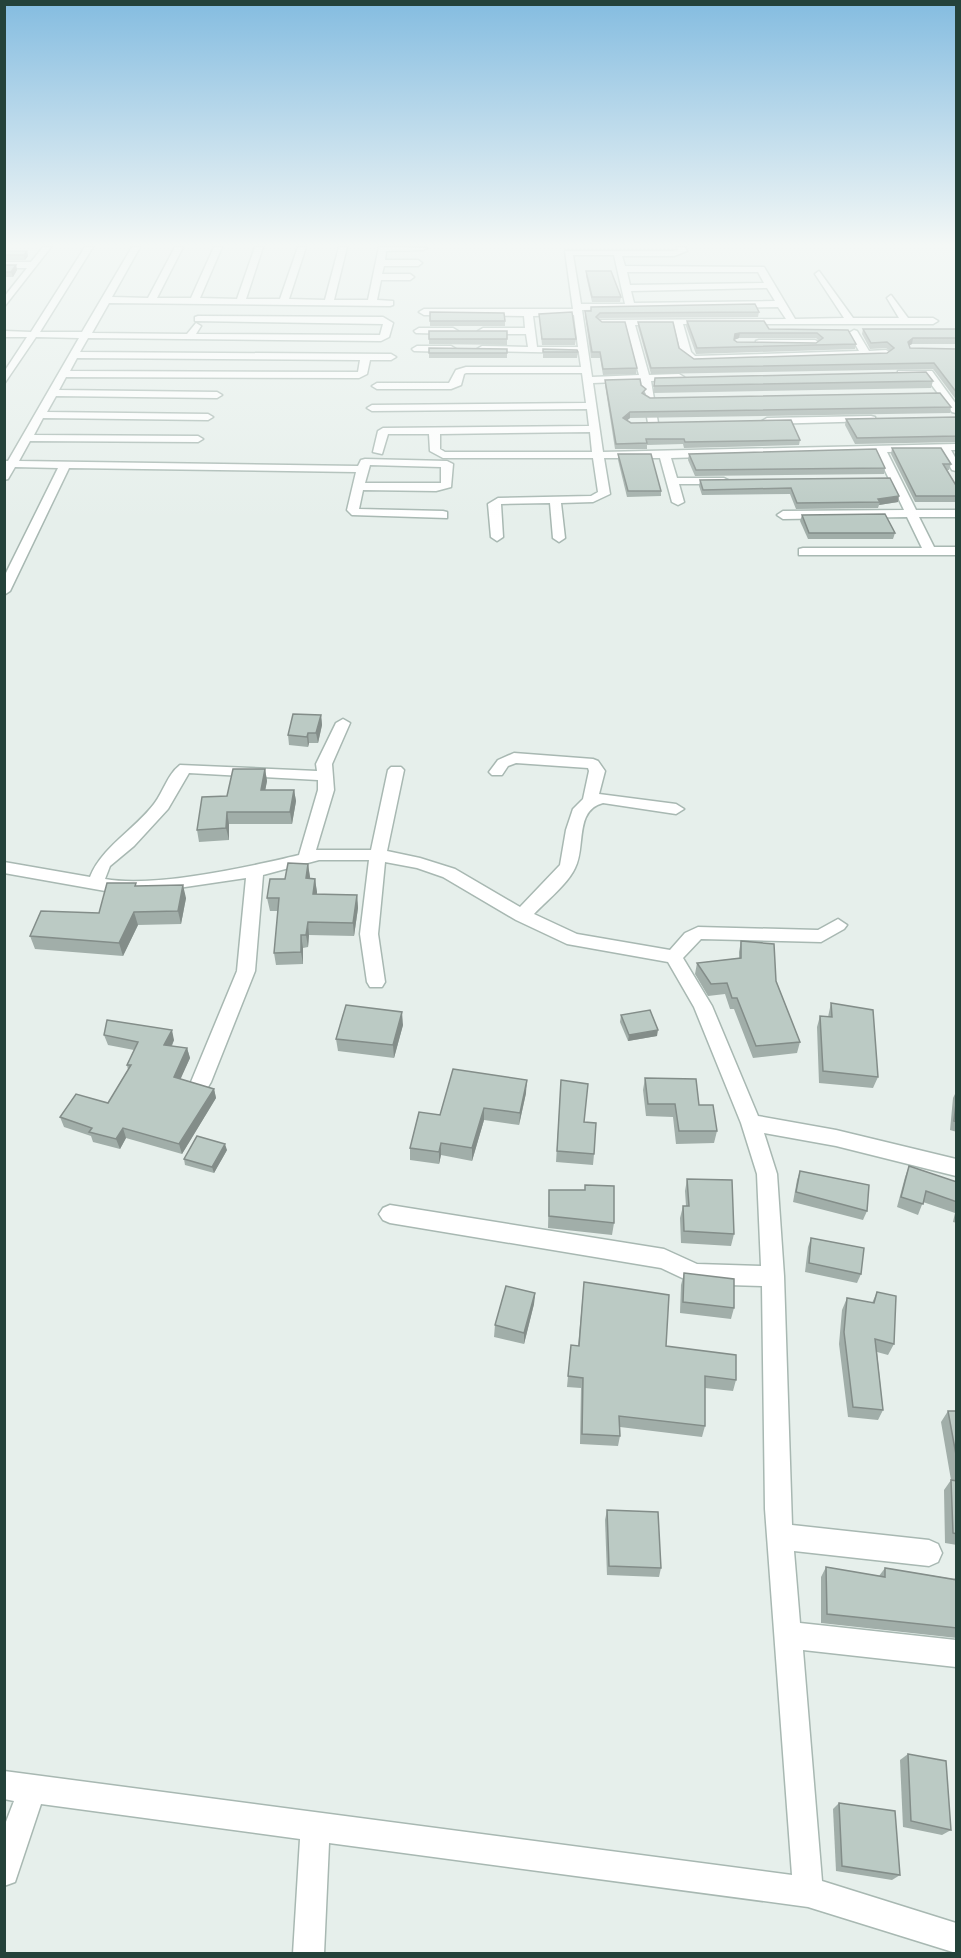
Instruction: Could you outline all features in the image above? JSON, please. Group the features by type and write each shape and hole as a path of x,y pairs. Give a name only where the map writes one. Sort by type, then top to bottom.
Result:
{"street":[{"path":"4,381 29,338"},
{"path":"4,477 8,464 42,416 83,338"},
{"path":"531,338 533,349"},
{"path":"497,537 495,504 498,501 592,499 604,494 583,338"},
{"path":"634,338 645,378 655,398 653,423"},
{"path":"683,338 689,357 813,342 818,345 823,354"},
{"path":"857,338 866,353"},
{"path":"417,350 463,349"},
{"path":"475,349 585,350"},
{"path":"745,349 780,356 886,353"},
{"path":"75,355 391,357"},
{"path":"780,356 785,365"},
{"path":"65,374 359,375 362,374 366,357"},
{"path":"894,374 925,369 957,410"},
{"path":"377,386 451,386 457,382 459,372 466,370 645,378 691,377"},
{"path":"194,453 226,375"},
{"path":"55,393 217,395"},
{"path":"933,393 944,393"},
{"path":"372,408 591,406"},
{"path":"42,416 208,417"},
{"path":"945,418 957,418"},
{"path":"434,430 435,451 442,455 665,455 886,419"},
{"path":"757,421 820,430 879,448 950,447 957,468"},
{"path":"368,430 594,429"},
{"path":"378,452 384,430"},
{"path":"28,438 363,470"},
{"path":"879,448 888,479 910,513 930,551"},
{"path":"8,464 64,466 194,453"},
{"path":"665,455 678,502"},
{"path":"358,486 444,488 447,485 449,468 447,464 365,462 358,486 353,510 356,513 443,515"},
{"path":"4,591 64,466"},
{"path":"672,481 742,480"},
{"path":"555,499 559,538"},
{"path":"783,515 957,513"},
{"path":"803,552 957,551"},
{"path":"306,857 326,790 324,764 343,723"},
{"path":"497,772 503,763 514,758 589,763 597,771 590,801"},
{"path":"96,882 103,863 128,842 162,805 178,774 185,768 324,776"},
{"path":"376,982 369,934 378,855 396,770"},
{"path":"522,916 568,867 574,830 581,809 590,801 603,798 676,809"},
{"path":"4,867 111,886 158,885 255,871 306,857 378,855 420,863 449,873 522,916 573,940 674,957 703,1006 751,1123 767,1174 774,1276 781,1538 808,1892"},
{"path":"201,1082 246,971 255,871"},
{"path":"674,957 698,933 821,936 838,925"},
{"path":"751,1123 836,1138 957,1167"},
{"path":"390,1214 664,1259 695,1274 774,1276"},
{"path":"781,1538 930,1552"},
{"path":"788,1635 957,1653"},
{"path":"4,1871 18,1787 808,1892 957,1938"},
{"path":"308,1953 315,1827"}],"building":[{"path":"429,338 507,338 507,339"},
{"path":"590,338 629,338 637,368 603,369 600,352 592,352"},
{"path":"643,338 677,338 679,348 694,359 887,353 894,348 887,342 871,343 868,338 913,338 908,342 910,348 957,349 957,393 934,363 651,368"},
{"path":"693,338 734,338 737,342 816,343 822,338 853,338 856,344 697,348"},
{"path":"429,348 507,349 507,353 429,353"},
{"path":"543,349 577,350 578,352 543,352"},
{"path":"926,372 933,381 654,386 655,378"},
{"path":"640,379 641,385 646,389 642,393 650,398 940,393 951,407 630,412 623,418 631,423 791,420 800,440 685,442 684,439 646,439 647,443 616,444 605,380"},
{"path":"957,417 957,436 857,438 846,419"},
{"path":"892,448 941,448 951,464 943,464 957,487 957,496 916,496"},
{"path":"876,449 885,468 696,470 689,454"},
{"path":"618,454 651,454 661,491 628,491"},
{"path":"890,478 899,496 878,499 880,502 797,503 791,488 703,490 700,480"},
{"path":"885,514 895,533 809,533 802,515"},
{"path":"293,714 321,715 316,733 308,733 307,737 288,735"},
{"path":"233,769 265,769 261,790 294,790 290,812 227,812 226,828 197,830 202,797 227,796"},
{"path":"288,863 308,864 306,878 315,879 313,894 357,895 353,923 308,922 306,935 301,935 301,952 274,953 279,898 267,898 270,879 285,879"},
{"path":"107,883 136,883 135,886 183,885 178,911 134,912 119,943 30,936 41,911 99,913"},
{"path":"741,941 774,944 776,981 800,1042 756,1046 737,998 732,998 727,983 711,984 697,963 741,958"},
{"path":"831,1003 873,1010 878,1077 823,1071 820,1016 832,1017"},
{"path":"346,1005 402,1012 393,1045 336,1039"},
{"path":"650,1010 658,1030 629,1035 621,1015"},
{"path":"107,1020 172,1030 164,1045 187,1048 174,1077 214,1089 179,1144 123,1128 116,1139 89,1132 92,1128 60,1117 76,1094 108,1103 131,1065 127,1065 138,1042 104,1035"},
{"path":"453,1069 527,1080 520,1113 484,1108 472,1148 441,1143 439,1152 410,1148 419,1112 440,1115"},
{"path":"645,1078 696,1079 699,1105 713,1105 717,1131 679,1131 675,1104 648,1104"},
{"path":"561,1080 588,1084 584,1122 596,1123 594,1154 557,1151"},
{"path":"957,1095 957,1122 954,1121"},
{"path":"197,1136 225,1144 212,1167 184,1159"},
{"path":"909,1166 957,1182 957,1202 926,1191 923,1204 901,1197"},
{"path":"800,1171 869,1185 867,1211 796,1192"},
{"path":"687,1179 732,1180 734,1234 684,1231 683,1206 689,1206"},
{"path":"585,1185 614,1186 614,1223 549,1216 549,1190 585,1190"},
{"path":"811,1238 864,1248 861,1274 809,1263"},
{"path":"684,1273 734,1279 734,1308 683,1302"},
{"path":"584,1282 669,1295 666,1346 736,1355 736,1380 705,1376 705,1426 619,1416 620,1436 582,1434 583,1378 568,1376 571,1345 579,1346"},
{"path":"506,1286 535,1293 524,1333 495,1325"},
{"path":"877,1292 896,1296 894,1344 875,1339 883,1410 853,1407 844,1332 847,1298 874,1303"},
{"path":"948,1411 957,1411 957,1460"},
{"path":"951,1480 957,1481 957,1534 953,1533"},
{"path":"607,1510 658,1512 661,1568 609,1566"},
{"path":"826,1567 885,1577 885,1568 957,1580 957,1628 827,1614"},
{"path":"908,1754 946,1761 951,1830 911,1821"},
{"path":"839,1803 895,1811 900,1875 842,1866"}]}
